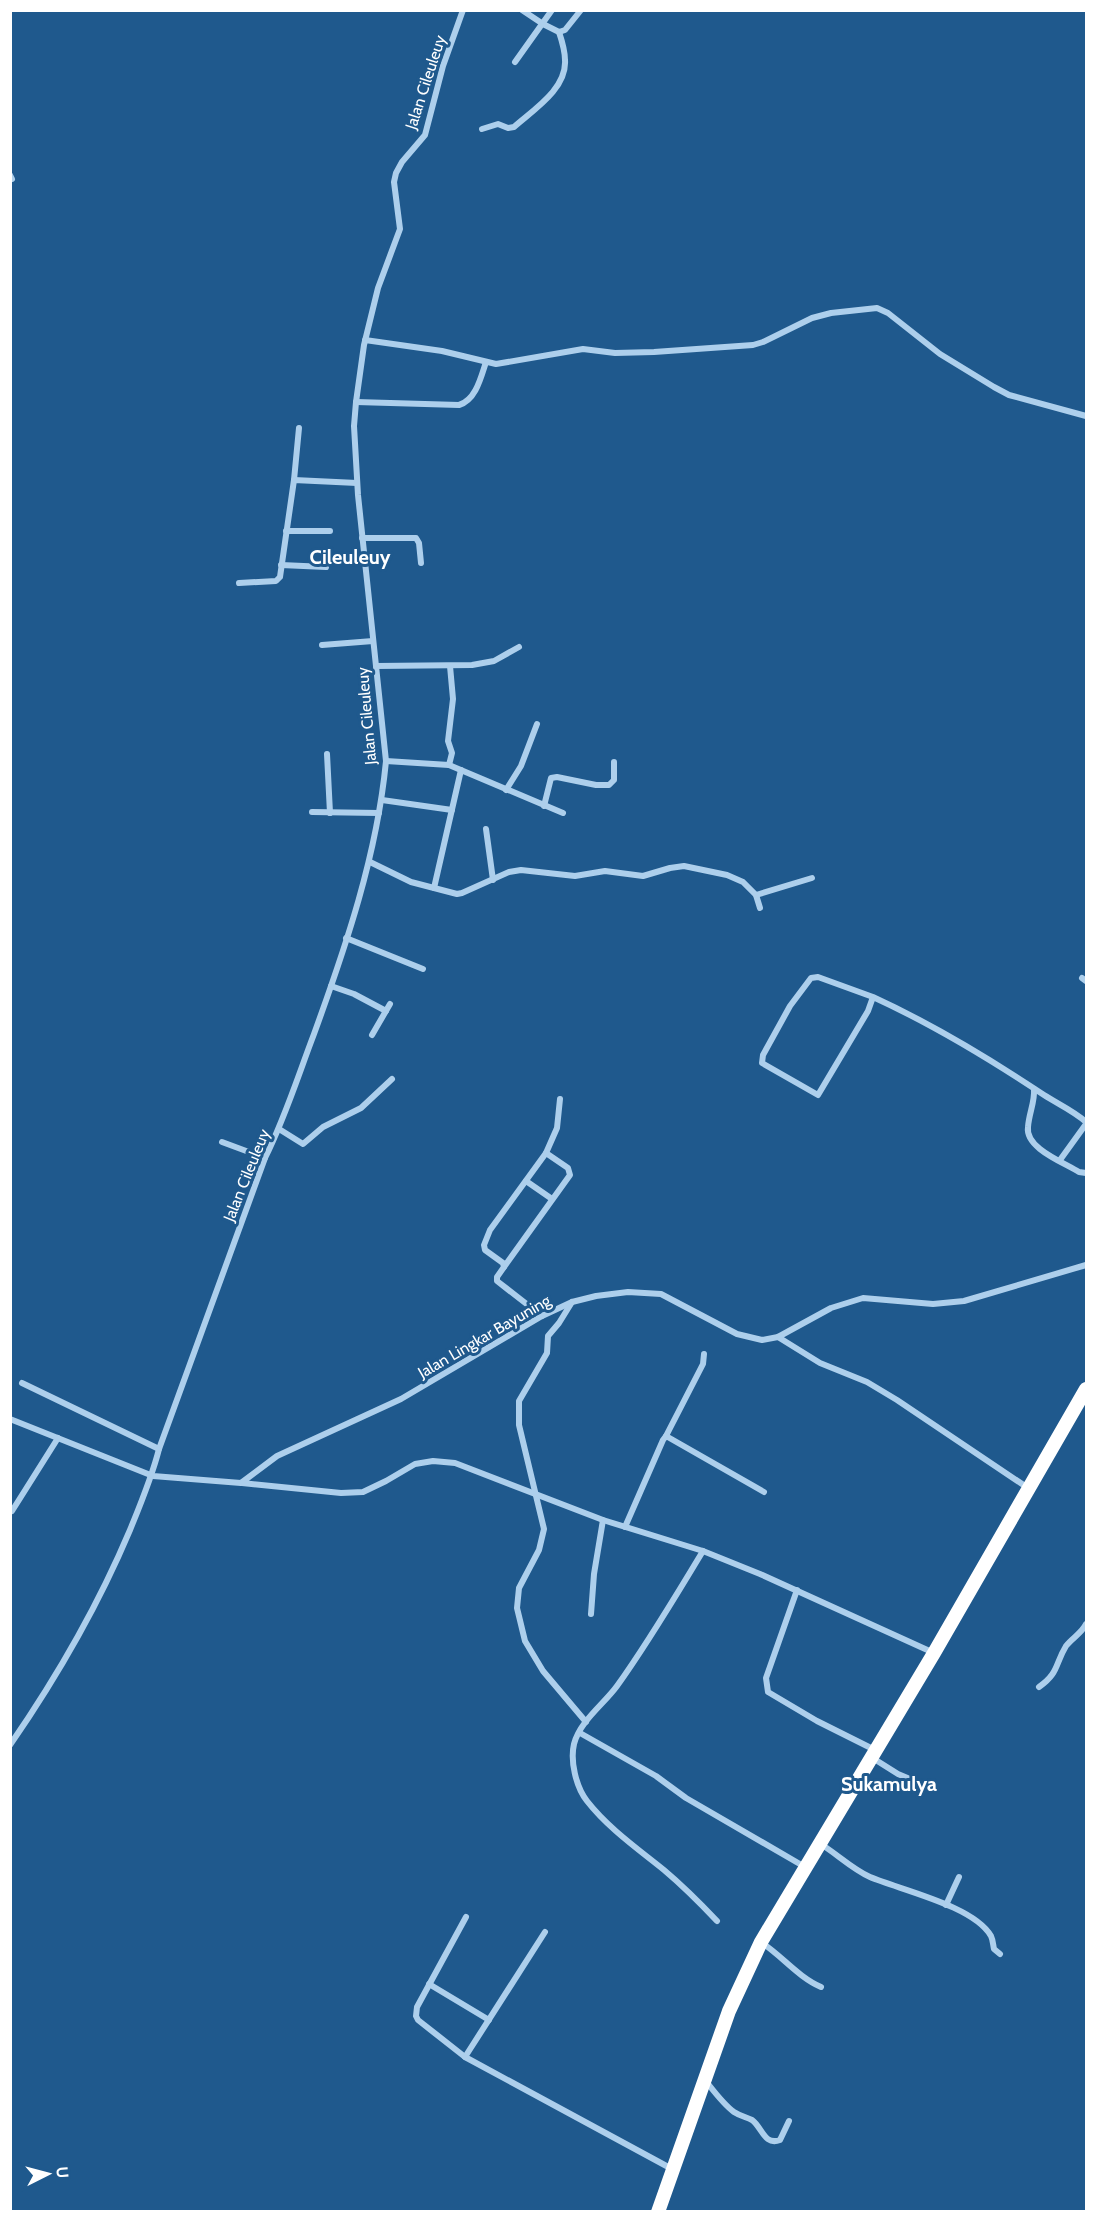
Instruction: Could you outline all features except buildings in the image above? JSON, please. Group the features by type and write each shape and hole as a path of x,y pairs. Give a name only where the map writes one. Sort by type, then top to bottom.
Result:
{"highway":[{"path":"658,2211 729,2011 761,1942 934,1653 1086,1389"}],"street":[{"name":"Jalan Cileuleuy","path":"10,1745 47,1690 87,1622 122,1550 153,1476 159,1449 265,1158 279,1129 331,986 370,862 382,800 386,760 357,483 354,426 356,402 365,340 378,288 400,229 394,182 396,173 425,135 443,66 464,10"},
{"path":"522,10 560,32 565,30 581,10"},
{"path":"515,62 552,10"},
{"path":"482,129 498,124 508,128 514,127 553,92 566,61 560,32"},
{"path":"365,340 442,351 501,364 583,349 615,353 753,345 821,316 878,308 888,313 940,354 1002,391 1086,416"},
{"path":"356,402 459,405 466,403 477,388 486,362"},
{"path":"239,583 278,580 294,480 299,428"},
{"path":"294,480 357,483"},
{"path":"286,531 330,531"},
{"path":"362,538 416,538 419,543 421,563"},
{"path":"281,565 326,567"},
{"path":"322,645 373,641"},
{"path":"376,666 450,666 494,661 519,646"},
{"path":"449,765 452,753 448,741 453,699 450,666"},
{"path":"507,790 521,766 537,724"},
{"path":"327,754 330,813"},
{"path":"386,760 449,765 563,813"},
{"path":"544,806 551,778 609,785 614,780 614,762"},
{"path":"434,888 462,770"},
{"path":"382,800 452,810"},
{"path":"312,812 379,813"},
{"path":"486,829 493,880"},
{"path":"370,862 411,882 451,893 462,893 509,872 521,870 575,876 605,871 644,876 684,866 735,877 756,895 760,908"},
{"path":"756,895 812,878"},
{"path":"346,938 423,969"},
{"path":"873,998 868,1011 818,1095 762,1063 790,1006 809,980 818,977 873,998 914,1017 1086,1123 1060,1160"},
{"path":"331,986 354,994 386,1011"},
{"path":"372,1035 390,1004"},
{"path":"279,1129 303,1144 323,1127 361,1108 392,1079"},
{"path":"1034,1089 1035,1101 1027,1130 1029,1138 1034,1145 1079,1172 1086,1173"},
{"path":"504,1267 500,1260 485,1250 484,1239 546,1153 557,1128 560,1099"},
{"path":"222,1142 265,1158"},
{"path":"542,1316 497,1281 497,1277 570,1175 568,1168 546,1153"},
{"path":"526,1181 552,1199"},
{"name":"Jalan Lingkar Bayuning","path":"241,1483 277,1456 401,1399 542,1316 572,1302 628,1292 662,1294 737,1334 762,1340 778,1337 831,1308 862,1298 933,1304 964,1301 1086,1264"},
{"path":"572,1302 548,1336 547,1353 519,1401 519,1425 544,1529 539,1550 522,1580 517,1608 525,1641 543,1671 586,1722"},
{"path":"778,1337 820,1363 874,1386 1028,1489"},
{"path":"625,1527 663,1440 703,1364 704,1354"},
{"path":"22,1383 159,1449"},
{"path":"10,1419 153,1476 340,1493 363,1492 415,1464 433,1461 455,1463 603,1520 703,1551 797,1590 934,1653"},
{"path":"666,1436 764,1492"},
{"path":"12,1511 58,1438"},
{"path":"591,1614 594,1574 603,1520"},
{"path":"703,1551 654,1631 616,1687 586,1722 574,1744 573,1763 586,1800 626,1841 688,1891 717,1921"},
{"path":"797,1590 766,1678 768,1692 873,1754 898,1774 917,1782"},
{"path":"1038,1687 1047,1681 1058,1666 1067,1646 1086,1624"},
{"path":"580,1733 656,1776 686,1798 805,1867"},
{"path":"819,1843 868,1876 963,1913 983,1926 991,1937 994,1949 1000,1954"},
{"path":"946,1905 959,1877"},
{"path":"466,1917 417,2007 416,2016 422,2025 465,2057 672,2169"},
{"path":"465,2057 545,1932"},
{"path":"761,1942 779,1954 810,1983 820,1987"},
{"path":"429,1984 489,2020"},
{"path":"704,2079 734,2112 754,2121 760,2134 770,2140 775,2142 780,2140 789,2121"}],"district":[{"name":"Cileuleuy","path":"350,557"},
{"name":"Sukamulya","path":"889,1784"}]}
